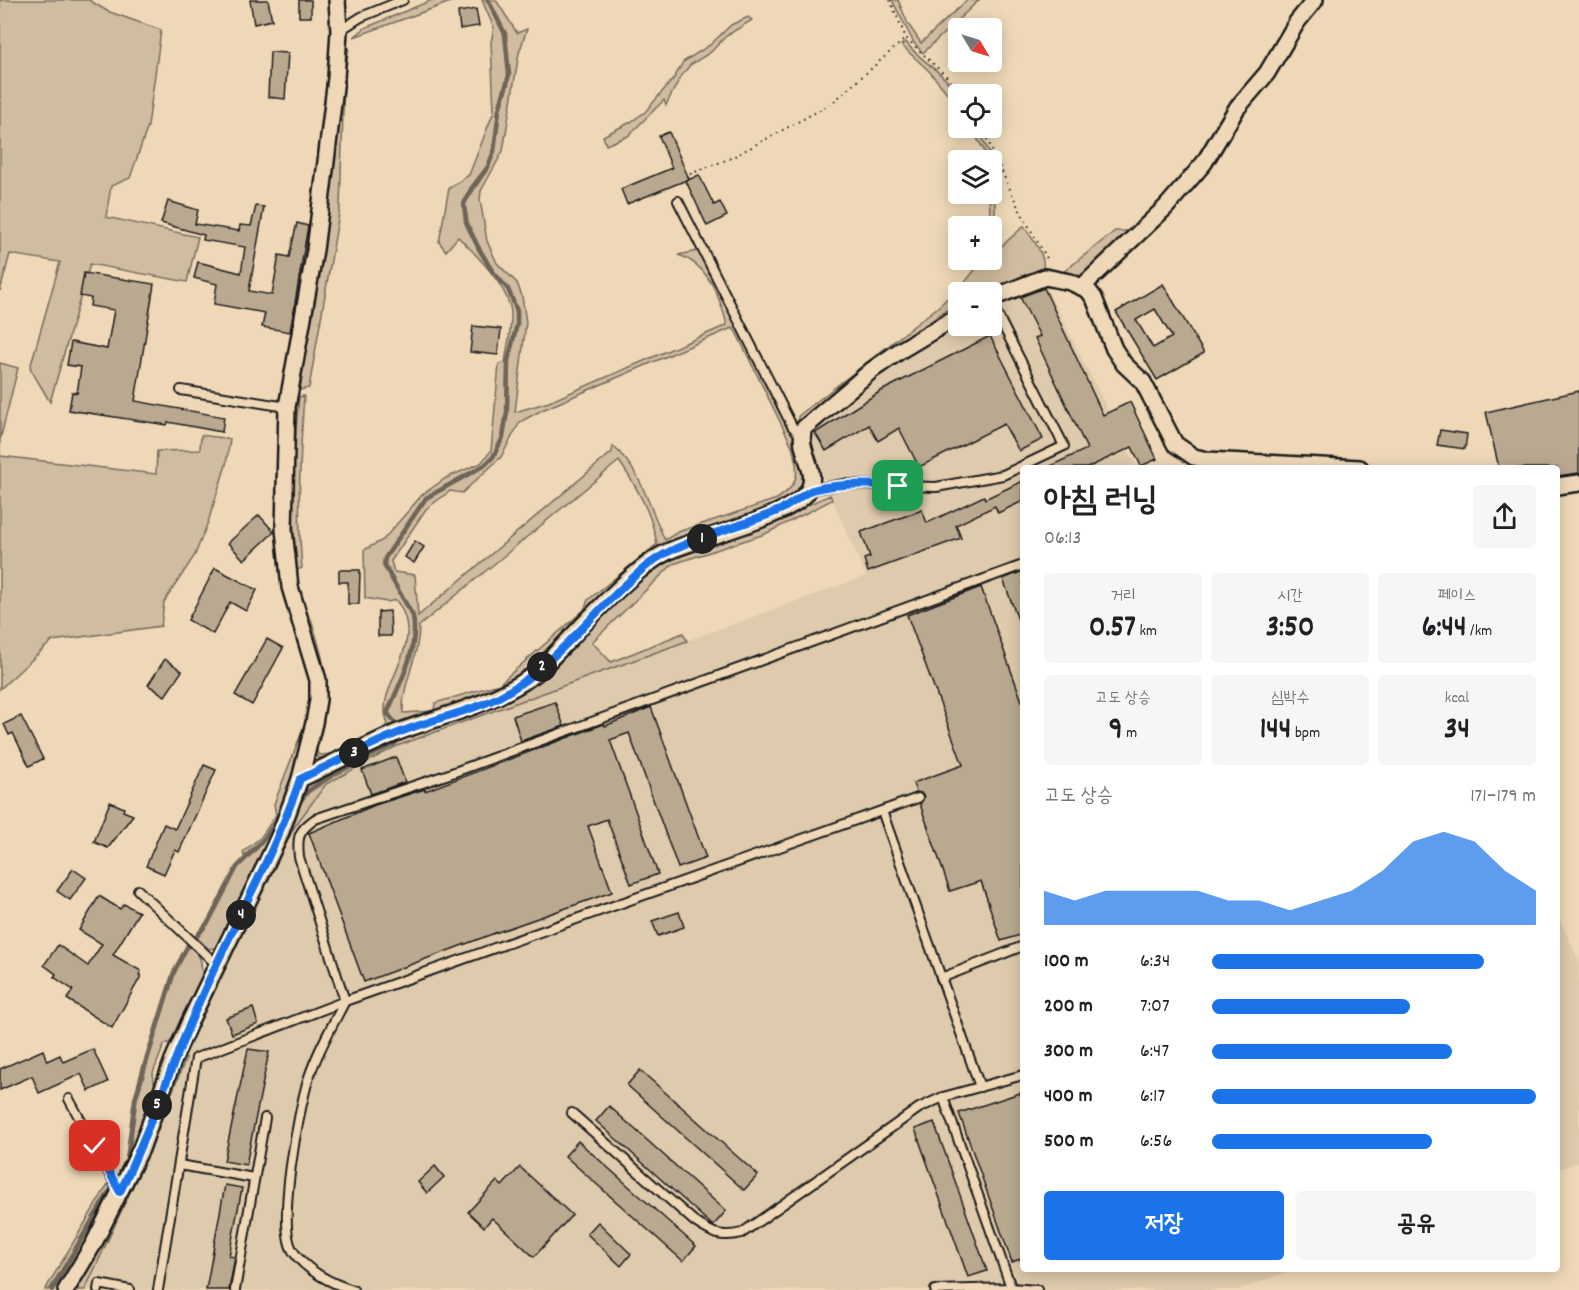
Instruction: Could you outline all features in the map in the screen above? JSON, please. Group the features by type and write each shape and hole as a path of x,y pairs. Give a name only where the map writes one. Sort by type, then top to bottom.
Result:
{"street":[{"path":"66,1290 94,1243 141,1149 173,1060 216,964 279,837 300,779 318,700 318,680 290,587 284,529 287,407 315,250 336,78 339,31 336,0"},
{"path":"1082,286 1159,215 1197,171 1237,108 1267,72 1297,22 1315,0"},
{"path":"1002,295 1034,280 1053,278 1082,286 1094,298 1114,349 1124,364 1143,382 1175,444 1194,457 1207,460 1303,465"},
{"path":"300,779 396,734 501,696 534,675 618,592 664,554 752,522 801,499 809,490 812,479 801,446 804,428 872,370 948,322"},
{"path":"1560,486 1579,483"}],"lane":[{"path":"339,31 361,17 403,0"},
{"path":"678,201 792,426 801,436"},
{"path":"1002,324 1064,446 1024,465"},
{"path":"181,390 287,407"},
{"path":"809,490 844,484 918,488 1003,475 1020,467"},
{"path":"353,1290 327,1278 304,1263 291,1250 287,1217 298,1121 309,1078 325,1038 345,1001 299,857 297,840 303,828 315,819 449,774 1020,567"},
{"path":"158,1290 196,1058 345,1001 918,798"},
{"path":"882,811 980,1087"},
{"path":"138,890 216,964"},
{"path":"941,978 1020,947"},
{"path":"572,1113 695,1222 710,1232 727,1237 742,1233 919,1108 943,1097 1020,1077"},
{"path":"943,1097 1012,1289"},
{"path":"69,1099 120,1192"},
{"path":"235,1290 265,1118"},
{"path":"179,1165 255,1178"},
{"path":"98,1290 99,1284 130,1290"},
{"path":"935,1290 1037,1290"}],"path":[{"path":"890,0 906,38 952,84"},
{"path":"690,174 730,158 831,104 906,38"},
{"path":"987,138 1019,209 1050,263 1053,278"}],"shaded area":[{"path":"0,0 89,0 107,11 161,30 148,126 130,178 111,186 106,217 198,237 187,282 90,264 50,402 30,368 60,262 10,254 0,291"},
{"path":"432,0 456,0 354,37 365,28"},
{"path":"482,0 487,0 504,34 508,75 498,109 493,150 487,166 463,204 466,223 474,242 492,273 507,290 516,311 516,324 507,361 506,412 502,437 493,456 484,464 425,497 384,558 383,565 412,617 413,629 410,654 386,713 396,726 329,758 319,758 313,753 324,678 308,620 311,619 318,641 327,695 318,741 319,755 336,752 356,744 388,724 385,710 387,695 404,650 407,634 405,617 396,600 387,602 365,598 364,550 383,540 422,495 446,478 481,463 491,451 499,364 505,363 510,331 509,302 498,282 458,237 446,251 439,242 449,188 469,175 494,111 491,42 494,28"},
{"path":"489,0 496,0 517,33 527,29 519,53 503,151 481,191 480,199 487,241 497,263 517,283 522,296 526,322 515,412 549,402 727,325 721,304 705,274 688,259 678,255 698,251 797,439 803,476 802,484 796,494 770,509 664,548 531,670 501,688 397,724 389,713 408,666 415,629 414,616 385,564 386,558 426,498 485,466 494,458 504,438 508,412 509,361 518,324 518,310 508,289 476,241 468,222 465,204 489,167 495,151 500,110 509,83 506,33","holes":["732,328 792,446 797,470 794,482 785,493 777,499 678,532 665,540 638,478 613,446 612,452 418,616 415,575 394,572 391,561 426,509 450,491 462,493 501,457 520,422 542,410","619,461 642,501 657,544 588,600 584,610 499,684 435,703 434,711 403,713 403,701 416,649 419,626"]},
{"path":"892,0 898,0 908,24 921,43 967,0 979,0 960,18 948,18 948,29 923,53 914,43"},
{"path":"748,17 752,20 726,36 711,52 690,65 680,78 666,105 664,100 628,136 606,145 603,136 645,112 674,78 683,62 710,45 731,25"},
{"path":"906,42 946,79 949,84 948,94 929,71 901,45"},
{"path":"349,47 344,80 340,208 309,388 300,390 344,55"},
{"path":"977,138 982,138 988,150 984,150"},
{"path":"989,204 995,204 995,216 990,216"},
{"path":"1024,226 1042,256 1041,274 1004,291 1002,290 1002,282 966,281 975,270 1002,270 1002,246"},
{"path":"1115,231 1138,231 1080,280 1062,273"},
{"path":"1043,281 1135,465 1020,465 1020,1272 1286,1272 1238,1290 85,1290 147,1155 197,1024 295,826 326,784 397,746 866,576 830,495 807,433 851,390 948,327 948,336 1002,336 1002,301"},
{"path":"948,298 948,309 798,425 798,416"},
{"path":"0,363 18,368 0,440"},
{"path":"304,396 300,482 302,568 297,570 293,505 294,462 299,397"},
{"path":"201,435 230,439 226,465 208,522 195,555 164,602 161,626 52,641 0,689 0,456 156,474 157,451 200,450"},
{"path":"830,495 832,500 765,534 673,564 592,642 611,662 683,633 687,641 397,746 326,784 295,826 197,1024 194,1022 296,808 308,791 333,775 394,745 397,739 393,744 317,782 308,790 297,805 302,791 320,774 398,735 518,693 665,558 781,517"},
{"path":"304,726 309,731 285,812 244,856 243,852 261,837 276,815 274,804"},
{"path":"282,819 223,939 217,947 209,949 197,938 209,923 238,867 258,848"},
{"path":"1560,920 1579,961 1579,1162 1560,1169"},
{"path":"190,947 198,954 201,962 203,985 178,1038 164,1045 153,1073 155,1090 128,1168 137,1099 176,969 184,952"},
{"path":"186,1058 147,1155 85,1290 76,1290 121,1207 178,1061"},
{"path":"108,1184 110,1188 49,1290 45,1290"}],"building":[{"path":"250,0 268,0 272,20 254,24"},
{"path":"299,0 311,0 311,17 299,17"},
{"path":"476,9 479,26 460,29 458,12"},
{"path":"270,52 288,53 285,99 268,97"},
{"path":"669,132 689,179 627,204 621,189 672,168 659,136"},
{"path":"699,175 714,205 720,202 727,216 707,226 686,181"},
{"path":"168,201 198,210 195,224 239,231 240,225 251,226 256,206 264,207 249,291 272,295 279,255 289,257 297,223 308,226 290,332 262,327 265,313 214,304 217,284 194,278 198,262 241,273 245,247 203,240 204,235 161,223"},
{"path":"84,273 154,284 135,401 224,417 222,432 168,422 167,425 69,410 72,392 77,393 81,367 67,365 71,342 107,349 114,310 90,306 91,298 80,296"},
{"path":"1163,284 1204,353 1157,380 1116,312","holes":["1155,309 1172,337 1153,348 1136,320"]},
{"path":"1044,288 1103,415 1130,402 1157,459 1141,465 1132,447 1093,465 1052,465 1087,449 1035,338 1040,336 1020,297"},
{"path":"473,326 501,329 498,355 470,352"},
{"path":"990,336 1043,439 1019,451 1004,424 919,467 899,428 878,441 869,425 826,451 815,433 881,391"},
{"path":"1579,391 1579,473 1560,476 1560,465 1498,465 1486,412"},
{"path":"1440,430 1467,434 1465,449 1437,445"},
{"path":"1020,482 1020,502 998,513 995,506 956,525 961,538 868,572 864,559 870,557 861,532 922,510 927,523 984,496 985,499"},
{"path":"259,515 274,532 244,560 228,543"},
{"path":"415,541 424,547 414,563 405,557"},
{"path":"215,568 257,590 246,611 230,602 213,634 188,620"},
{"path":"339,570 360,570 359,604 348,604 348,582 339,582"},
{"path":"1020,572 1020,626 1003,579"},
{"path":"981,587 1020,696 1020,935 1001,941 981,881 950,891 920,804 924,797 921,793 916,792 913,783 963,765 907,615"},
{"path":"390,611 391,636 378,636 378,612"},
{"path":"267,639 283,648 252,705 235,695"},
{"path":"165,659 182,671 165,696 148,685"},
{"path":"555,702 564,726 521,741 513,716"},
{"path":"651,707 706,858 678,868 629,733 610,740 658,874 631,884 607,819 588,826 612,892 364,982 309,833 375,805 425,789 425,791"},
{"path":"21,716 43,759 29,766 13,733 9,735 4,724"},
{"path":"396,757 405,782 371,794 362,770"},
{"path":"204,765 216,770 179,852 175,850 164,874 146,866 164,824 175,829"},
{"path":"110,802 133,815 108,848 94,842"},
{"path":"73,869 86,878 70,900 57,891"},
{"path":"99,896 120,909 124,904 139,912 113,955 141,971 139,975 141,976 112,1028 67,999 73,990 54,977 56,974 44,965 58,945 88,966 102,944 79,930"},
{"path":"679,912 684,927 658,936 652,921"},
{"path":"253,1008 258,1024 232,1034 226,1018"},
{"path":"93,1049 108,1082 89,1091 81,1074 39,1093 32,1076 0,1090 0,1069 43,1050 47,1061 60,1055 63,1062"},
{"path":"248,1049 269,1052 246,1165 224,1161"},
{"path":"640,1070 758,1175 744,1190 627,1085"},
{"path":"1020,1093 1020,1259 1012,1262 959,1113"},
{"path":"609,1106 726,1211 713,1226 596,1121"},
{"path":"934,1122 987,1271 968,1277 915,1129"},
{"path":"578,1141 696,1246 683,1261 565,1156"},
{"path":"435,1166 444,1177 427,1193 418,1182"},
{"path":"520,1167 572,1215 534,1257 492,1218 484,1227 468,1212 497,1181 502,1186"},
{"path":"225,1185 242,1188 229,1256 235,1257 229,1290 206,1290"},
{"path":"598,1222 631,1254 621,1266 587,1234"}],"waterway":[{"path":"397,725 387,713 411,654 414,629 413,616 384,565 385,558 426,498 485,465 493,457 503,437 507,412 508,361 517,324 517,311 508,289 493,272 479,249 466,222 464,204 471,189 488,167 494,151 499,110 509,75 505,34 488,0"},
{"path":"297,805 308,791 333,775 394,744 399,737"},
{"path":"197,936 209,921 237,867 280,820"},
{"path":"121,1172 127,1159 135,1099 144,1067 174,972 188,945"},
{"path":"52,1290 109,1192"}],"route":[{"path":"95,1146 120,1192 141,1149 173,1060 216,964 279,837 300,779 396,734 501,696 518,686 534,675 618,592 664,554 785,508 801,499 809,490 844,484 898,486"}]}
